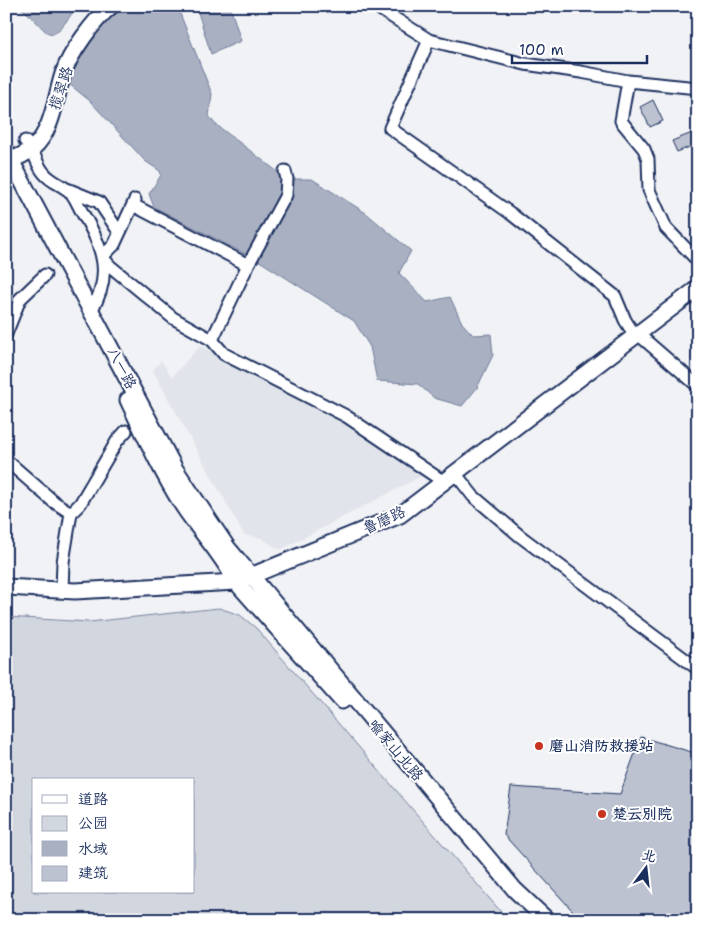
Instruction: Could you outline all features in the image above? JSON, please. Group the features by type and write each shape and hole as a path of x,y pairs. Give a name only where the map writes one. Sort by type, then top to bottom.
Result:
{"main road":[{"name":"揽翠路","path":"29,144 51,118 66,66 90,29 111,6"},
{"path":"7,161 29,144"},
{"name":"八一路","path":"7,161 92,310 175,469 227,548 243,579"},
{"name":"八一路","path":"7,161 165,475 184,507 227,564 243,579"},
{"name":"鲁磨路","path":"6,586 62,590 243,579 400,515 698,288"},
{"name":"喻家山北路","path":"243,579 384,749 509,895 535,920"},
{"name":"喻家山北路","path":"243,579 515,890 547,920"}],"street":[{"path":"375,6 429,40 525,64 628,81 698,88"},
{"path":"429,40 390,128 510,213 615,296 625,320 636,335 698,386"},
{"path":"628,81 621,120 644,149 648,159 650,190 666,228 698,262"},
{"path":"29,144 44,174 57,185 99,202 119,232"},
{"path":"212,340 248,265 286,196 288,180 285,171"},
{"path":"67,189 88,221 102,258 104,280 101,292 92,310"},
{"path":"102,258 114,245 134,203 248,265"},
{"path":"102,258 173,318 212,340 224,354 346,416 450,478 520,536 698,669"},
{"path":"6,334 20,299 45,275"},
{"path":"62,590 63,562 71,513 80,504 126,431"},
{"path":"6,460 54,502 71,513"}],"shaded area":[{"path":"200,346 325,405 422,476 280,550 261,538 244,535 153,371 161,360 172,377"}],"green space":[{"path":"219,608 240,615 256,628 508,920 6,920 6,617 89,622"}],"water":[{"path":"18,6 77,6 59,30 48,33"},
{"path":"123,6 177,6 212,94 209,116 214,123 287,179 312,179 366,213 411,251 399,273 427,302 450,297 462,323 473,335 491,334 493,355 477,388 462,406 434,398 418,384 377,381 370,347 354,321 261,262 154,207 149,194 161,175 160,171 145,161 90,101 69,84 70,74 80,52 106,20"},
{"path":"196,6 230,6 241,41 211,54"}],"building":[{"path":"653,100 663,121 650,127 640,107"},
{"path":"692,133 697,144 677,152 672,141"},
{"name":"楚云别院","path":"641,737 698,754 698,920 581,920 504,835 511,787 620,794"}],"place":[{"name":"磨山消防救援站","path":"539,746"},
{"name":"楚云别院","path":"602,814"}]}
